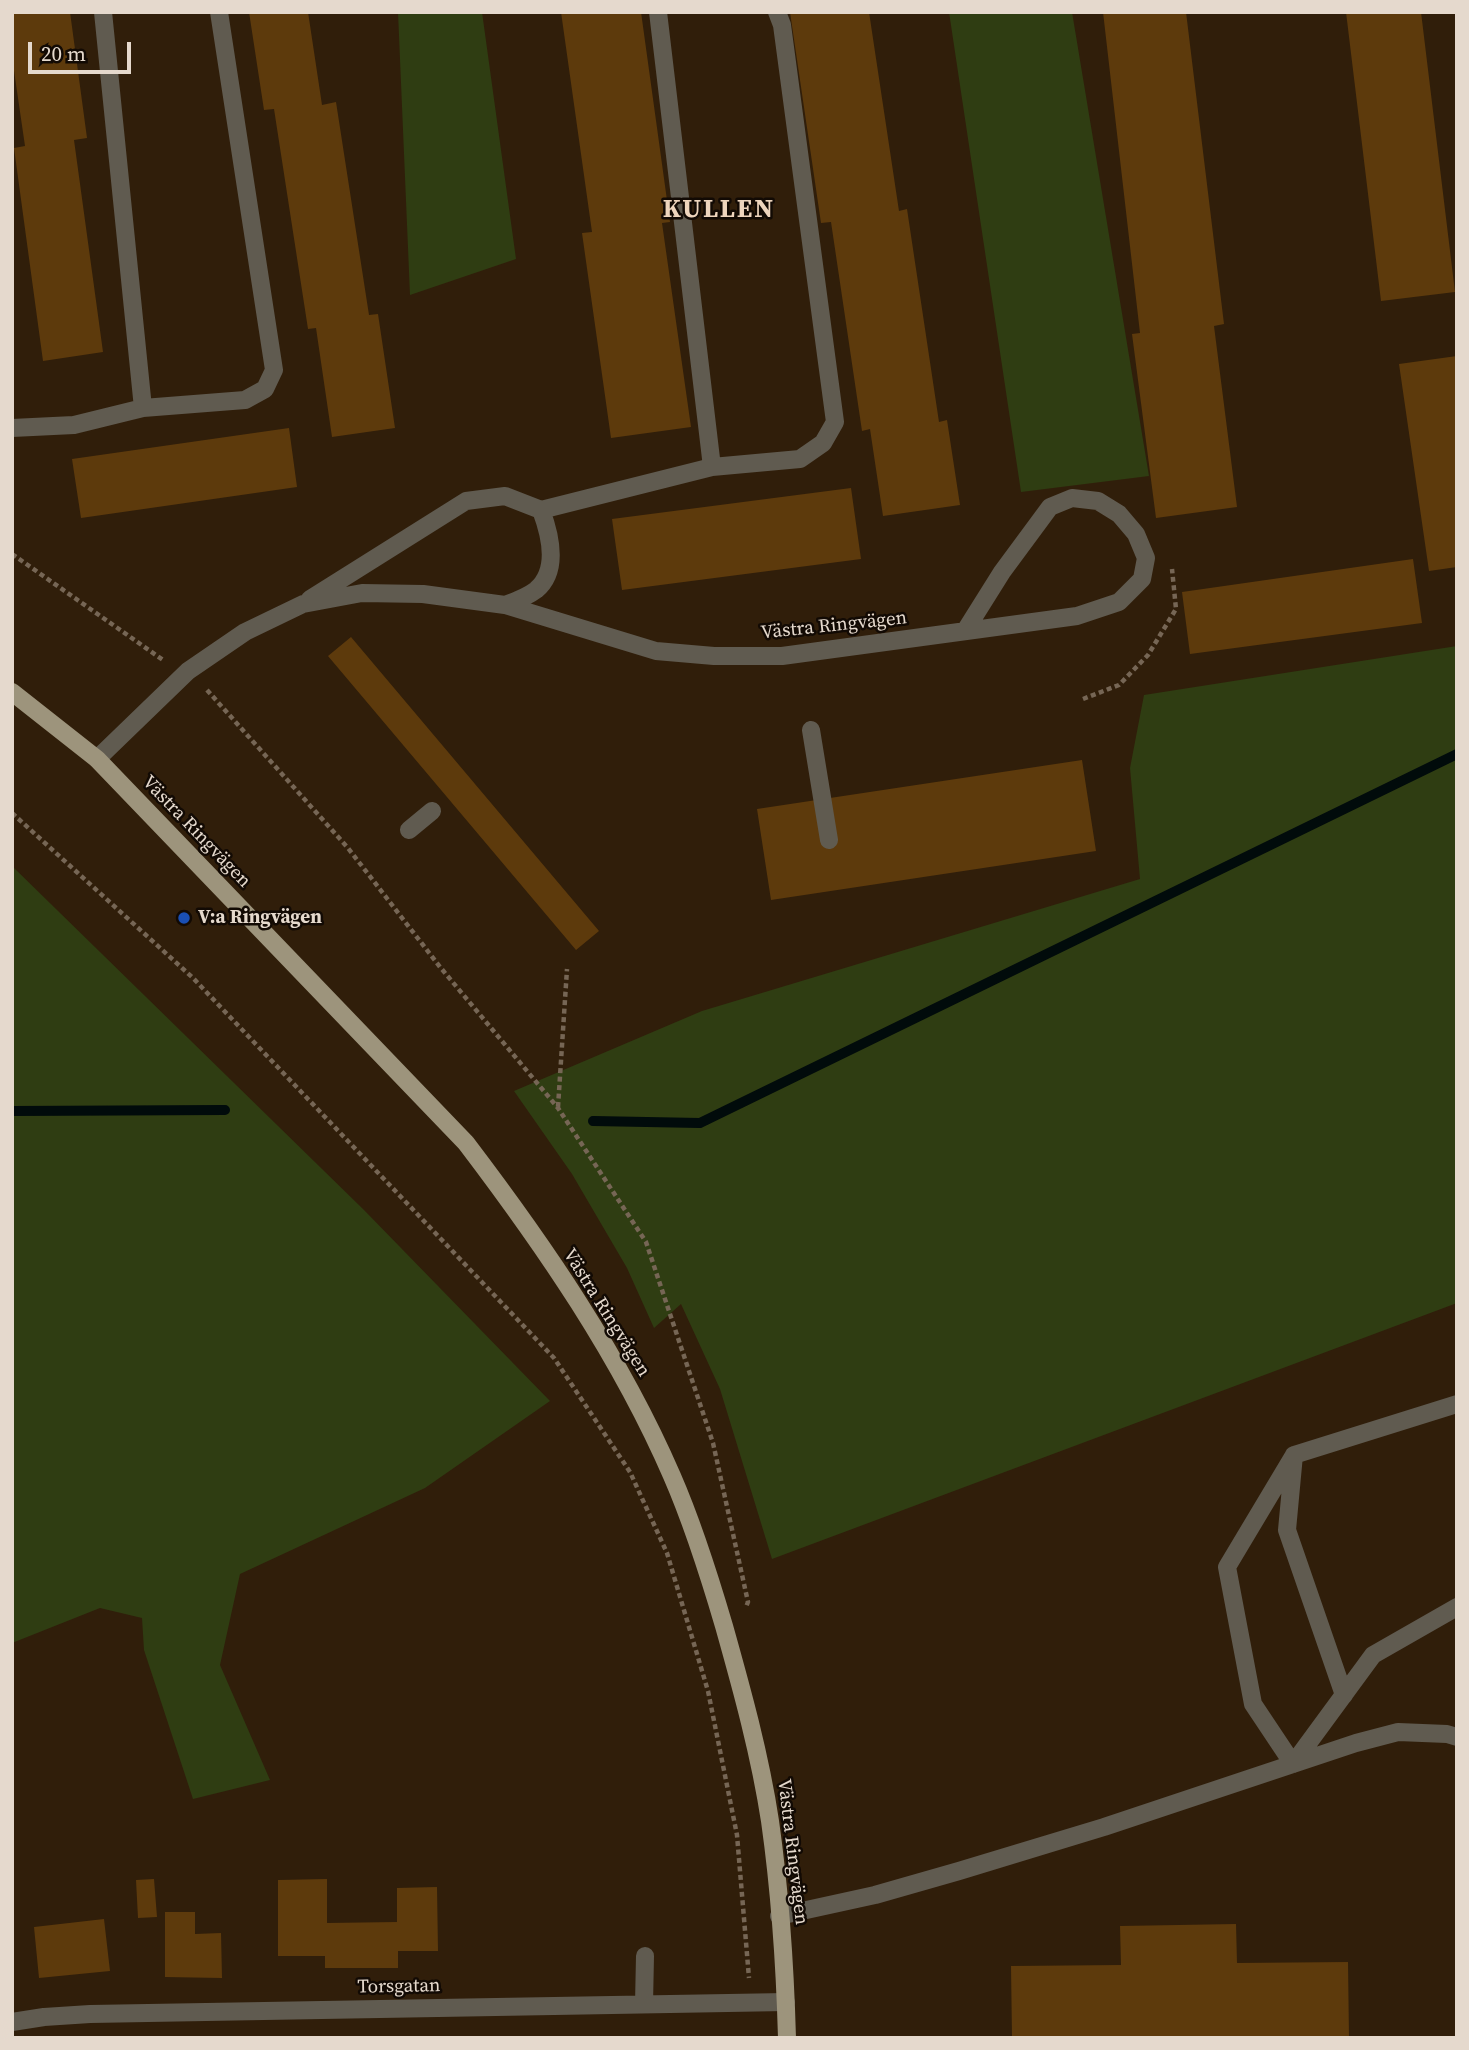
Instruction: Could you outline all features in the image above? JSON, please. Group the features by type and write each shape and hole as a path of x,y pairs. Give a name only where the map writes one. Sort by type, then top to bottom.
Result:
{"main road":[{"name":"Västra Ringvägen","path":"12,692 97,759 466,1143 512,1203 601,1338 672,1475 704,1558 752,1729 770,1822 787,2038"}],"street":[{"path":"103,12 143,408"},
{"path":"12,428 74,425 143,408 245,400 265,389 274,370 219,12"},
{"path":"658,12 712,467"},
{"path":"505,605 539,588 551,563 549,532 541,510 712,467 800,459 824,443 835,422 782,25 777,12"},
{"name":"Västra Ringvägen","path":"97,759 188,671 246,632 303,604 466,501 505,496 541,510"},
{"name":"Västra Ringvägen","path":"303,604 362,593 423,594 505,605 656,651 713,656 782,656 1077,616 1119,602 1142,579 1146,558 1136,534 1119,514 1098,501 1072,498 1050,507 1002,572 965,631"},
{"path":"811,730 830,840"},
{"path":"408,830 432,811"},
{"path":"1293,1764 1253,1704 1227,1567 1294,1455 1457,1404"},
{"path":"1294,1455 1287,1530 1344,1695"},
{"path":"1293,1764 1373,1655 1457,1607"},
{"path":"779,1916 875,1895 959,1871 1104,1827 1356,1743 1398,1732 1447,1734 1457,1737"},
{"path":"644,2004 645,1956"},
{"name":"Torsgatan","path":"12,2022 90,2014 786,2002"}],"path":[{"path":"12,554 156,657 188,671 348,848 440,967 558,1108 646,1242 713,1443 748,1602 729,1644"},
{"path":"1083,699 1119,685 1148,655 1176,609 1172,568"},
{"path":"12,813 193,978 554,1358 630,1472 667,1553 708,1691 737,1835 745,1949 752,2003"},
{"path":"558,1108 567,969"}],"green space":[{"path":"398,12 482,12 516,259 410,295"},
{"path":"949,12 1072,12 1149,476 1021,492"},
{"path":"1457,646 1457,1303 772,1559 720,1389 681,1304 654,1328 627,1268 572,1174 514,1091 702,1011 1140,879 1130,768 1144,695"},
{"path":"12,866 364,1210 550,1401 425,1488 240,1574 220,1665 270,1780 193,1799 144,1650 142,1618 100,1608 12,1643"}],"building":[{"path":"12,12 70,12 87,138 74,140 103,352 43,361 14,148 25,146 12,57"},
{"path":"249,12 308,12 322,105 336,102 369,315 378,314 395,428 332,437 316,328 308,329 274,109 264,110"},
{"path":"561,12 641,12 670,222 662,223 691,427 611,438 582,233 592,232"},
{"path":"790,12 869,12 899,211 907,209 939,422 947,420 960,505 883,516 870,429 862,431 831,222 821,223"},
{"path":"1103,12 1186,12 1224,324 1214,326 1237,507 1156,518 1132,334 1140,333"},
{"path":"1346,12 1421,12 1455,292 1381,301"},
{"path":"1457,356 1457,567 1429,571 1399,364"},
{"path":"289,428 297,487 81,518 72,459"},
{"path":"851,488 861,559 622,590 612,519"},
{"path":"1413,559 1422,623 1190,654 1182,592"},
{"path":"351,637 599,931 576,950 328,656"},
{"path":"1082,760 1096,851 771,900 757,809"},
{"path":"154,1879 157,1917 138,1918 136,1880"},
{"path":"327,1879 327,1923 397,1922 397,1888 437,1887 438,1951 398,1951 398,1968 325,1968 325,1956 278,1956 278,1880"},
{"path":"165,1912 195,1912 195,1934 221,1933 222,1978 165,1977"},
{"path":"104,1919 110,1971 39,1978 34,1927"},
{"path":"1236,1924 1237,1963 1348,1962 1349,2038 1012,2038 1011,1966 1121,1965 1120,1926"}],"waterway":[{"path":"593,1121 700,1123 1457,754"},
{"path":"12,1111 225,1110"}],"place":[{"name":"V:a Ringvägen","path":"184,918"}],"district":[{"name":"KULLEN","path":"719,210"}]}
